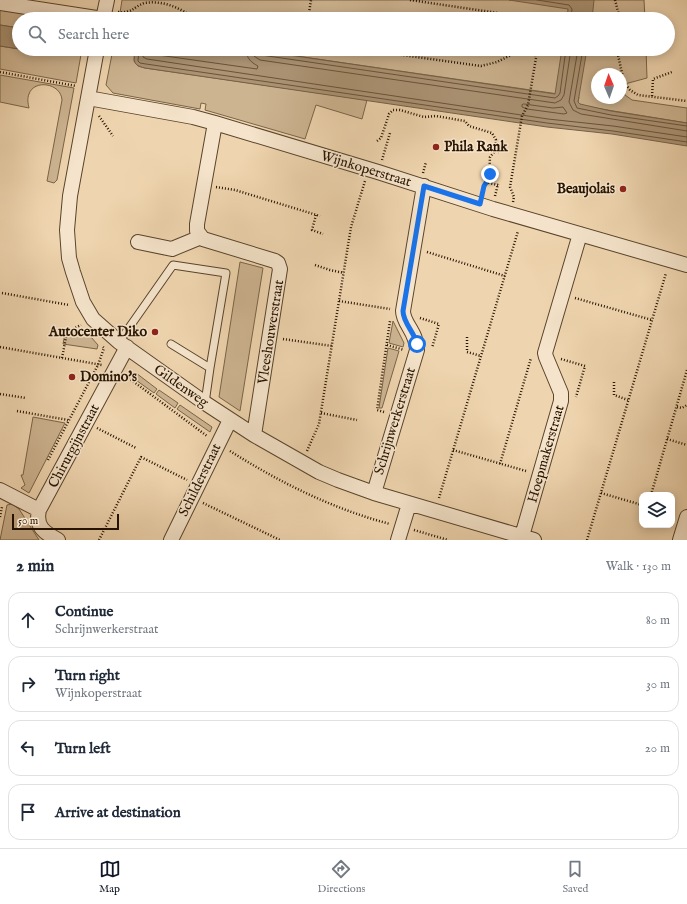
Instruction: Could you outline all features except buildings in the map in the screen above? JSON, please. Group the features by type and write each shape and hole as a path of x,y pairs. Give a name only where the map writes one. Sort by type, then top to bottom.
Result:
{"street":[{"path":"0,3 104,12"},
{"name":"Gildenweg","path":"96,56 70,196 67,230 73,272 80,294 88,311 100,326 205,403 254,435 300,462 338,480 374,493 528,538"},
{"name":"Wijnkoperstraat","path":"89,93 215,123 373,170 516,215 687,264"},
{"path":"138,242 172,249 201,237 197,231 196,224 215,123"},
{"name":"Schrijnwerkerstraat","path":"374,493 417,350 415,336 403,315 424,186"},
{"name":"Hoepmakerstraat","path":"528,538 540,475 562,401 561,393 545,355 564,294 580,234"},
{"name":"Vleeshouwerstraat","path":"201,237 203,239 272,260 278,263 280,269 254,435"},
{"name":"Chirurgijnstraat","path":"39,510 85,426 123,344"},
{"name":"Schilderstraat","path":"171,540 230,420"},
{"path":"0,490 39,510 38,518 42,529 45,533 58,540"},
{"path":"398,540 409,504"},
{"path":"680,540 687,517"}],"lane":[{"path":"123,344 173,265 226,273 205,403"},
{"path":"171,344 210,368"}],"path":[{"path":"307,0 311,0 309,12"},
{"path":"410,0 491,12"},
{"path":"615,0 618,12"},
{"path":"104,12 127,12 144,4 157,1 164,1 173,4 185,12"},
{"path":"409,56 481,66 497,62 509,56"},
{"path":"438,501 505,276 516,215 514,196 510,187 520,123 528,105 536,56"},
{"path":"618,56 624,82 630,90 638,95 687,101"},
{"path":"0,72 89,93 113,136"},
{"path":"652,96 653,79 672,72"},
{"path":"377,141 380,138 389,114 393,110 400,110 424,117 436,116 465,121 469,126 492,133 496,140 497,152 490,157 489,178 484,186 480,204"},
{"path":"300,462 319,424 351,227 373,170 390,133"},
{"path":"490,168 496,169"},
{"path":"487,180 489,183 498,185"},
{"path":"204,185 235,190 318,215 312,230 323,234"},
{"path":"413,248 505,276"},
{"path":"587,540 670,260"},
{"path":"315,265 344,273"},
{"path":"2,293 72,305"},
{"path":"564,294 652,320"},
{"path":"62,358 67,332 83,324"},
{"path":"270,337 332,346"},
{"path":"467,337 467,352 481,356"},
{"path":"653,492 687,370"},
{"path":"614,382 614,395 628,400"},
{"path":"0,394 26,398"},
{"path":"677,407 682,408 687,405"},
{"path":"17,411 68,420 136,448"},
{"path":"321,413 358,420"},
{"path":"667,440 687,445"},
{"path":"453,450 540,475"},
{"path":"99,540 141,457 195,492 280,540"},
{"path":"600,493 639,504"}],"shaded area":[{"path":"122,0 644,0 645,12 120,12"},
{"path":"0,10 13,12 12,12 12,27 0,25"},
{"path":"0,46 12,48 12,56 81,56 76,83 0,69"},
{"path":"112,56 134,56 134,61 138,66 145,68 367,100 362,119 316,105 305,139 205,110 206,104 201,103 200,109 113,93 106,85"},
{"path":"296,56 646,56 647,78 627,83 627,68 591,68 591,104 627,104 627,96 632,100 687,108 687,123 583,106 578,102 579,97"},
{"path":"0,75 74,88 57,180 54,183 47,181 62,100 60,94 52,87 41,85 32,89 29,94 29,108 0,102"},
{"path":"240,262 263,268 240,411 219,397"},
{"path":"393,321 404,343 403,347 389,343"},
{"path":"83,328 98,345 97,349 63,344 65,333 72,333"},
{"path":"388,348 399,351 382,408 379,408"},
{"path":"136,373 157,389 154,393 133,378"},
{"path":"159,390 178,403 175,408 156,394"},
{"path":"180,405 212,427 210,432 177,409"},
{"path":"33,417 65,423 29,493 21,488 25,485 21,475 23,475"},
{"path":"12,504 19,509 39,540 0,540 7,505"}],"water":[{"path":"509,0 594,0 593,12 568,12 568,9"},
{"path":"0,25 12,27 12,48 0,46"},
{"path":"296,56 555,94 561,56 586,56 578,102 580,104 611,111 687,123 687,146 145,68 136,64 134,57"}],"place":[{"name":"Phila Rank","path":"436,147"},
{"name":"Beaujolais","path":"623,189"},
{"name":"Autocenter Diko","path":"155,332"},
{"name":"Domino's","path":"72,377"}],"route":[{"path":"417,344 415,336 403,315 403,311 424,186 480,204 484,186 490,174"}]}
